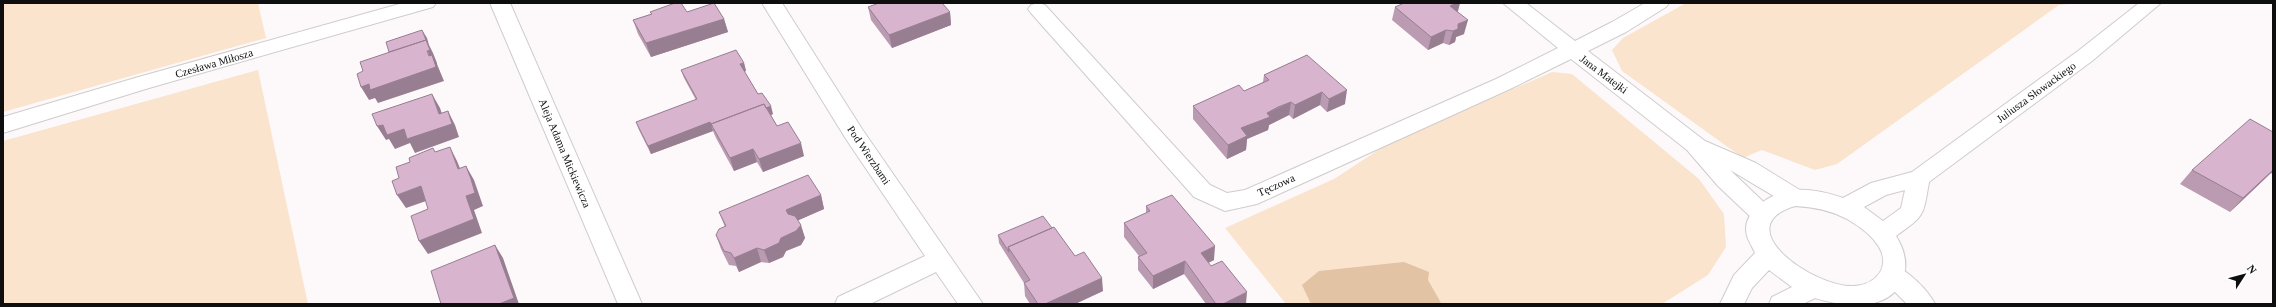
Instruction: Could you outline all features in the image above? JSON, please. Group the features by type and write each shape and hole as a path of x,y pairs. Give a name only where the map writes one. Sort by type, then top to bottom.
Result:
{"street":[{"name":"Czesława Miłosza","path":"3,125 142,83 426,3"},
{"name":"Aleja Adama Mickiewicza","path":"500,3 630,304"},
{"name":"Pod Wierzbami","path":"772,3 854,134 970,304"},
{"name":"Jana Matejki","path":"1513,3 1571,50 1695,144 1748,169 1795,198"},
{"name":"Tęczowa","path":"1038,9 1186,175 1202,191 1225,202 1256,194 1503,84 1619,27 1659,3"},
{"name":"Juliusza Słowackiego","path":"1844,207 1879,189 1919,178 2085,56 2151,3"},
{"name":"Jana Matejki","path":"1695,144 1726,180 1763,215"},
{"path":"1882,234 1912,212 1919,178"},
{"path":"1795,198 1828,201 1844,207 1865,219 1882,234 1892,248 1895,262 1894,275 1873,299 1840,296 1812,288 1786,273 1768,255 1760,240 1759,227 1763,215 1776,204 1795,198"},
{"path":"1732,304 1743,282 1768,255"},
{"path":"847,304 940,260"},
{"path":"1894,275 1923,304"},
{"path":"1781,304 1812,288"}],"shaded area":[{"path":"3,3 258,3 266,38 3,112"},
{"path":"1686,3 2082,3 2059,5 1837,164 1815,170 1762,150 1743,158 1622,71 1612,50 1623,38"},
{"path":"258,70 308,304 3,304 3,141"},
{"path":"1552,72 1572,74 1699,179 1724,214 1726,247 1708,275 1662,304 1286,304 1225,228 1334,179 1389,143"},
{"path":"1404,262 1429,272 1428,280 1441,303 1465,304 1311,304 1302,285 1319,271"}],"building":[{"path":"675,3 681,3 687,12 714,3 724,19 646,43 633,20 652,14 650,12"},
{"path":"879,3 942,3 950,12 889,35 868,7"},
{"path":"1404,3 1456,3 1450,6 1468,20 1458,24 1458,29 1453,31 1446,30 1431,37 1395,7"},
{"path":"422,30 426,40 389,52 386,42"},
{"path":"426,40 430,50 427,51 429,56 432,55 436,67 370,90 369,84 361,87 357,74 363,71 360,62"},
{"path":"736,50 744,63 740,64 758,94 762,93 771,106 766,108 764,104 711,124 710,122 648,146 636,122 697,99 681,70"},
{"path":"1307,55 1347,90 1329,99 1322,92 1295,105 1291,102 1278,107 1267,113 1270,117 1241,128 1247,136 1228,145 1193,106 1239,85 1244,91 1269,80 1264,75"},
{"path":"432,94 439,114 448,111 452,124 407,139 404,129 387,135 383,125 377,126 372,114"},
{"path":"764,104 777,126 788,122 801,143 759,159 753,149 730,158 711,124"},
{"path":"2250,119 2273,132 2273,170 2243,198 2192,170"},
{"path":"450,147 458,169 466,166 471,179 475,193 466,196 474,219 419,241 411,216 428,209 421,186 397,195 392,181 399,178 396,167 410,162 409,158 433,148 435,152"},
{"path":"808,175 821,195 786,210 788,214 795,216 801,225 796,231 781,238 779,243 764,250 757,248 734,258 731,253 724,251 716,235 719,229 726,226 719,212"},
{"path":"1172,195 1215,246 1201,253 1211,266 1222,261 1247,292 1223,304 1216,304 1185,261 1153,276 1138,257 1147,253 1124,223 1150,211 1146,206"},
{"path":"1043,216 1052,228 1008,247 1009,252 998,235"},
{"path":"1054,227 1075,256 1084,252 1102,278 1045,304 1038,304 1024,283 1030,280 1008,247"},
{"path":"495,245 514,298 499,304 441,304 431,271"}]}
